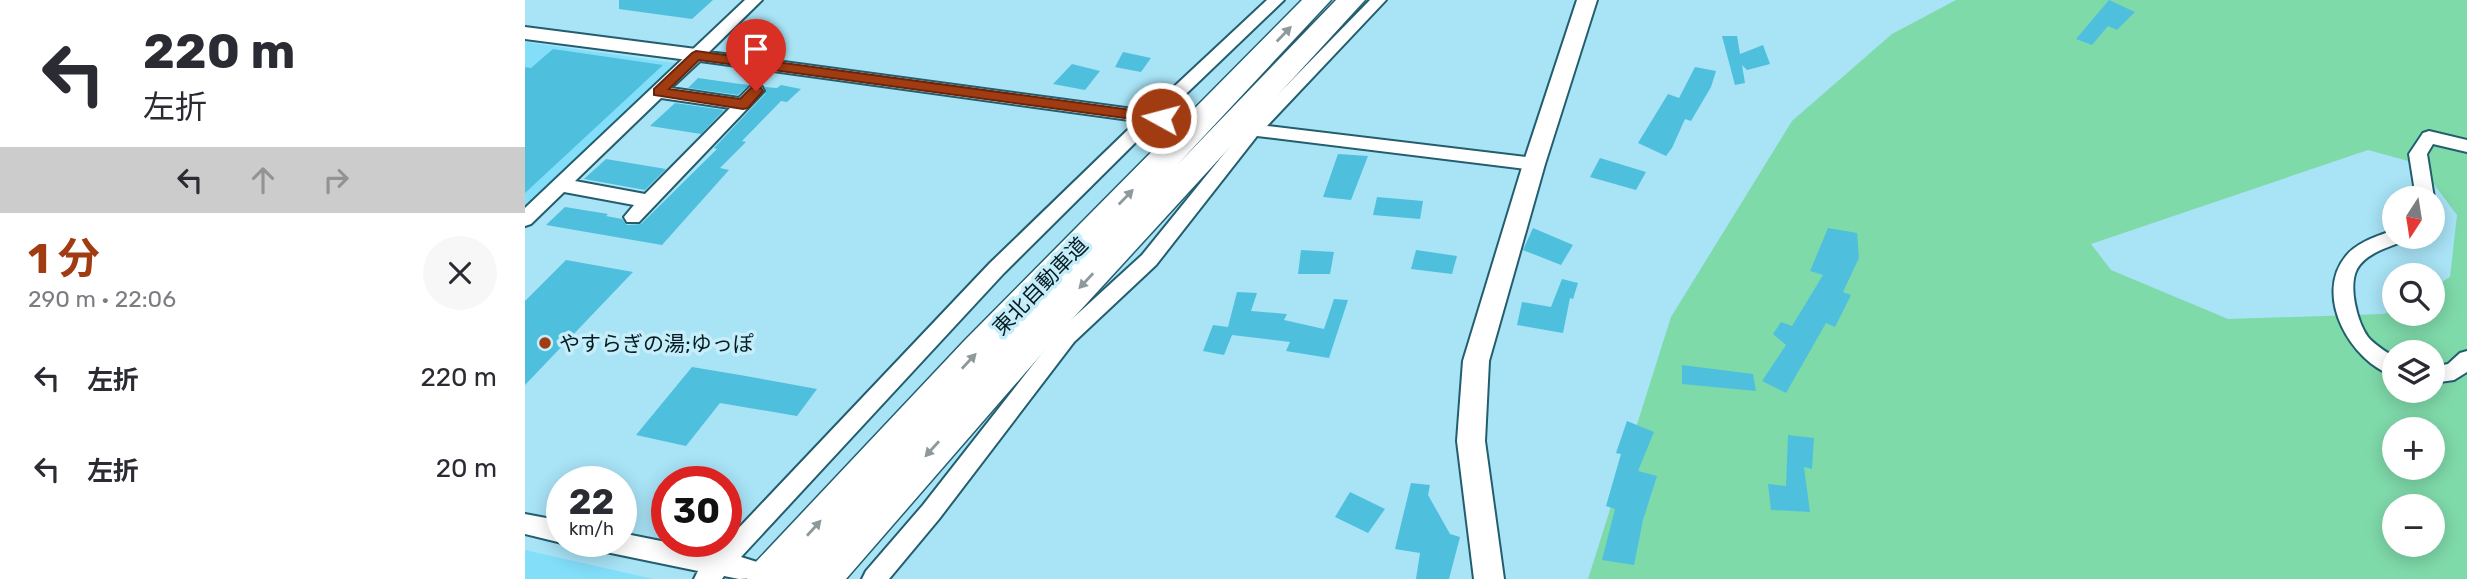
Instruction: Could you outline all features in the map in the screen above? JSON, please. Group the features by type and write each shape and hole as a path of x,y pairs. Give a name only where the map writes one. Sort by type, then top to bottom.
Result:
{"highway":[{"name":"東北自動車道","path":"759,575 1317,0"},
{"name":"東北自動車道","path":"818,579 1052,317 1351,0"}],"street":[{"path":"525,219 754,0"},
{"path":"713,571 997,268 1276,0"},
{"path":"874,579 930,512 1067,336 1149,260 1247,130 1378,0"},
{"path":"1489,579 1471,441 1476,361 1534,164 1587,0"},
{"path":"525,33 1156,118"},
{"path":"633,217 756,91"},
{"path":"658,92 743,104"},
{"path":"1247,130 1534,164"},
{"path":"2423,186 2419,154 2429,137 2467,146"},
{"path":"560,185 649,201"},
{"path":"2382,243 2364,251 2348,267 2345,286 2345,303 2359,340 2382,360"},
{"path":"2445,373 2453,372 2467,359"},
{"path":"525,524 546,529"},
{"path":"637,550 713,571 759,575"}],"shaded area":[{"path":"525,42 675,63 675,67 525,209"},
{"path":"525,550 546,555 546,557 653,579 525,579"}],"green space":[{"path":"1956,0 2467,0 2467,579 1588,579 1671,317 1792,121 1892,34","holes":["2368,150 2419,164 2435,186 2445,186 2445,199 2457,215 2450,277 2445,280 2445,326 2382,326 2382,314 2228,319 2111,270 2091,244"]}],"building":[{"path":"619,0 713,0 692,19 619,9"},
{"path":"2109,0 2135,12 2117,30 2108,26 2092,45 2076,39"},
{"path":"1722,36 1737,36 1740,54 1763,45 1770,64 1747,70 1742,65 1745,83 1735,85"},
{"path":"553,49 663,65 525,193 525,67 531,68"},
{"path":"1123,52 1151,58 1141,72 1115,67"},
{"path":"1072,64 1100,71 1085,90 1053,84"},
{"path":"1695,67 1716,71 1711,87 1691,121 1685,119 1666,156 1638,143 1668,94 1679,98"},
{"path":"698,78 749,85 738,95 688,88"},
{"path":"781,85 801,89 787,102 781,101 742,141 746,142 720,168 729,170 662,245 546,225 565,207 608,214 606,216 622,219 627,225 641,224 717,149 714,148 766,93 765,87 777,88"},
{"path":"675,103 724,110 701,134 650,126"},
{"path":"1338,154 1368,156 1351,200 1323,197"},
{"path":"1600,158 1646,172 1636,190 1590,177"},
{"path":"606,159 666,169 645,190 584,179"},
{"path":"1377,197 1423,201 1420,219 1373,215"},
{"path":"1533,228 1573,245 1561,265 1523,250"},
{"path":"1828,228 1857,233 1859,258 1843,292 1851,295 1835,327 1826,323 1786,393 1762,381 1786,345 1773,334 1781,322 1792,326 1823,275 1810,271"},
{"path":"1301,250 1334,252 1330,274 1298,274"},
{"path":"1416,250 1457,256 1452,274 1411,269"},
{"name":"やすらぎの湯;ゆっぽ","path":"566,260 633,272 525,385 525,301"},
{"path":"1562,279 1578,283 1573,299 1570,298 1563,333 1517,325 1522,302 1551,307"},
{"path":"1237,292 1257,293 1251,311 1287,314 1284,320 1324,329 1334,299 1348,300 1329,358 1286,351 1290,342 1232,335 1224,355 1203,351 1213,325 1228,327"},
{"path":"1682,365 1753,374 1756,391 1682,384"},
{"path":"692,367 817,389 797,416 720,403 686,446 636,435"},
{"path":"1627,421 1654,432 1638,471 1657,476 1643,520 1634,565 1602,560 1615,509 1606,506 1621,454 1616,453"},
{"path":"1788,435 1814,438 1812,469 1804,467 1810,512 1771,510 1768,484 1786,486"},
{"path":"1411,483 1430,485 1428,495 1450,534 1460,537 1449,579 1416,579 1420,553 1395,549"},
{"path":"1350,492 1385,509 1368,533 1335,517"}],"tunnel":[{"path":"1161,118 1206,124"}],"place":[{"name":"やすらぎの湯;ゆっぽ","path":"545,343"}],"route":[{"path":"756,91 743,104 658,92 696,55 1161,118"}]}
